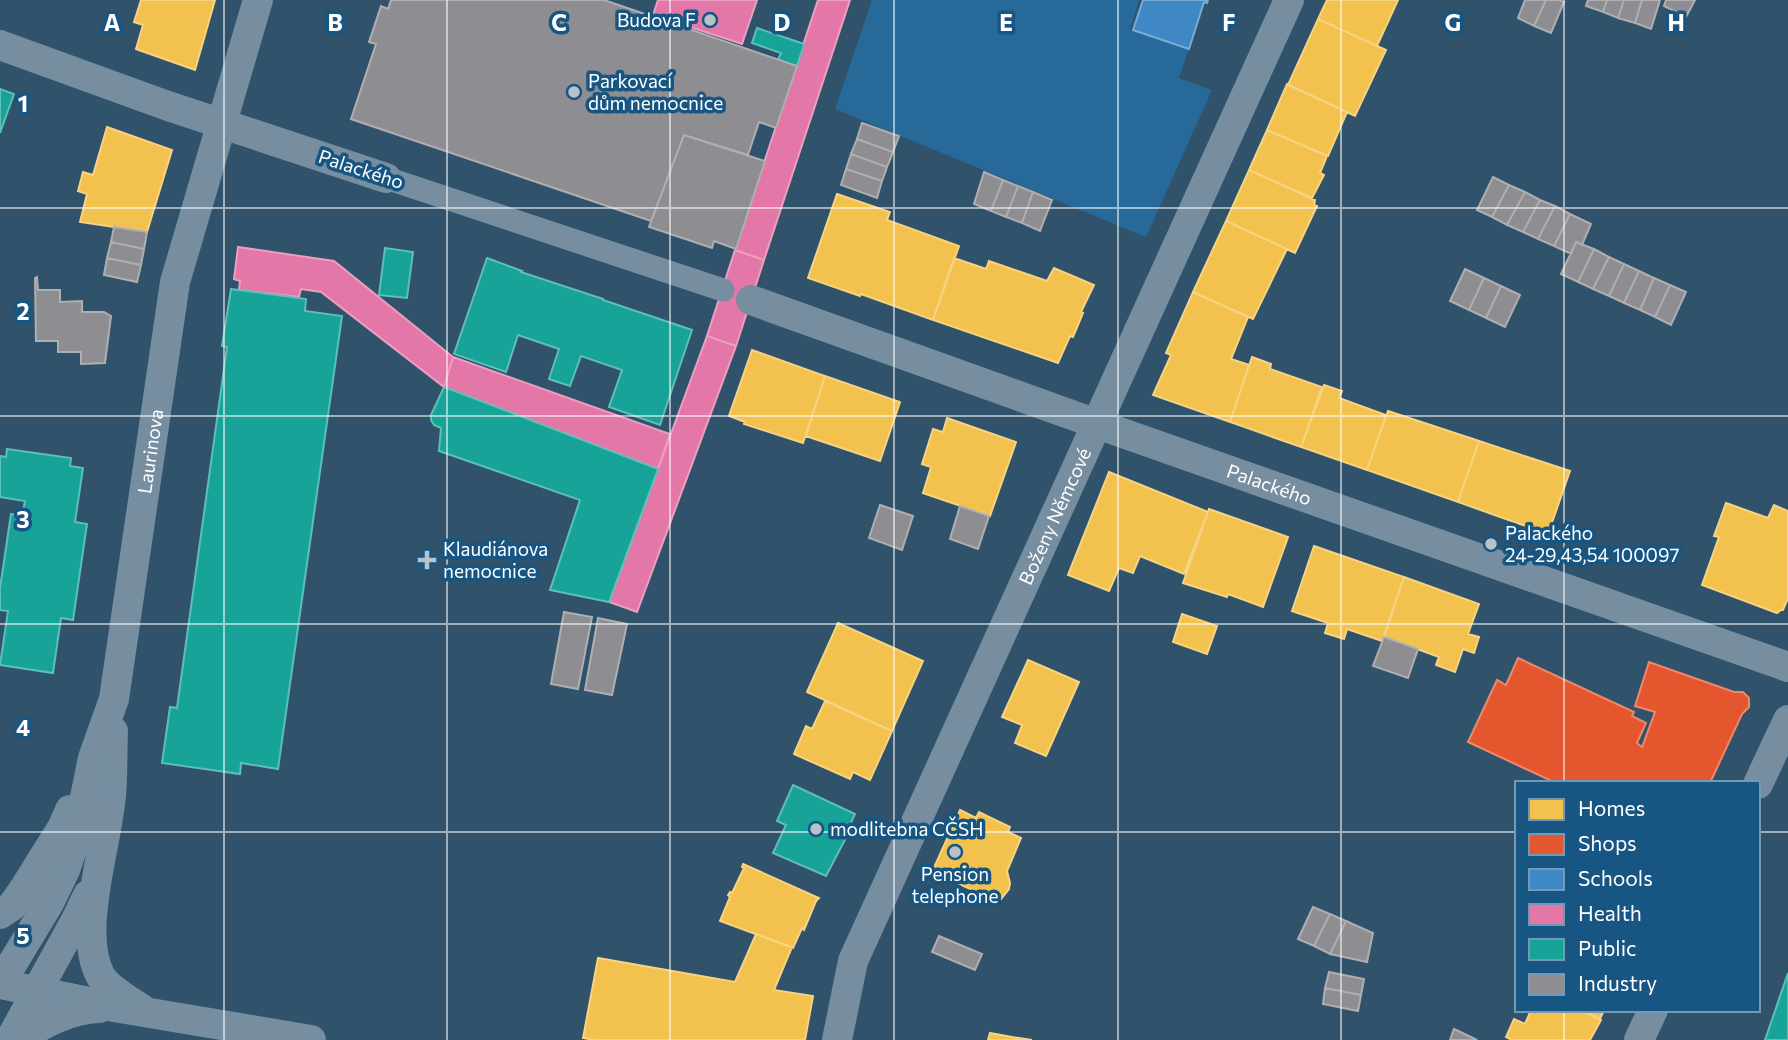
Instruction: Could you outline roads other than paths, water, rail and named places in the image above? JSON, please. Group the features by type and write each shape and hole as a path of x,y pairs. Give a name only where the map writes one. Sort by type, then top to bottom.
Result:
{"street":[{"name":"Laurinova","path":"0,984 49,903 65,870 78,832 93,758 114,699 175,282 258,0"},
{"name":"Boženy Němcové","path":"836,1040 853,961 1289,0"},
{"name":"Palackého","path":"0,45 221,123 723,290"},
{"name":"Palackého","path":"751,300 1788,667"},
{"path":"114,699 111,796 91,927 92,939 101,977 146,1012"},
{"path":"1759,781 1788,720"},
{"path":"0,914 12,906 62,828 93,758"},
{"path":"10,1040 76,920 100,869"},
{"path":"0,984 114,1007 311,1040"},
{"path":"20,1040 56,1019 84,1008 114,1007"},
{"path":"1639,1040 1652,1012"}],"place":[{"name":"Budova F","path":"710,20"},
{"name":"Parkovací dům nemocnice","path":"574,92"},
{"name":"Palackého 24-29,43,54 100097","path":"1491,544"},
{"name":"Klaudiánova nemocnice","path":"427,560"},
{"name":"modlitebna CČSH","path":"816,829"},
{"name":"Pension telephone","path":"955,852"}]}
